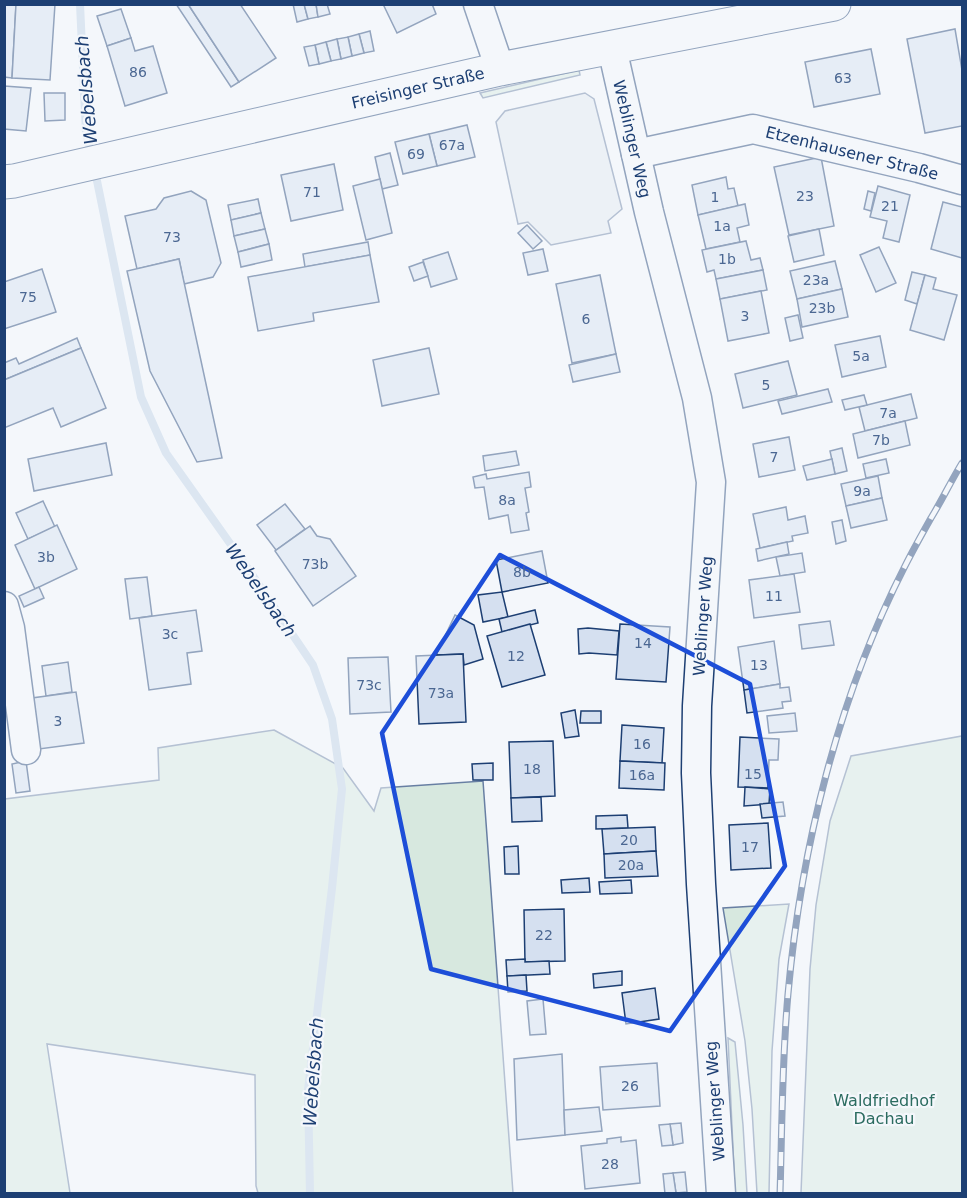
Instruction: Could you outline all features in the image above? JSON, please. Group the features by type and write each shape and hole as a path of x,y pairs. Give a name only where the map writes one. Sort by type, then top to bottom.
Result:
{"main road":[{"name":"Freisinger Straße","path":"4,182 500,69 612,48 731,15 834,4"}],"street":[{"path":"478,4 500,69"},
{"name":"Weblinger Weg","path":"612,48 697,398 711,482 697,706 696,773 721,1194"},
{"name":"Etzenhausener Straße","path":"636,154 753,129 963,180"},
{"path":"4,606 10,628 26,750"}],"highlighted area":[{"path":"500,555 750,684 785,866 670,1031 431,969 382,733"}],"green space":[{"path":"579,70 580,75 483,98 480,93"},
{"path":"274,730 343,768 374,811 381,788 483,781 513,1193 258,1193 256,1186 255,1075 47,1044 70,1193 5,1193 5,799 159,780 158,748"},
{"name":"Waldfriedhof Dachau","path":"962,736 962,1193 801,1193 810,969 816,905 830,821 851,756"},
{"path":"789,904 779,959 772,1051 769,1193 757,1193 745,1041 723,908"},
{"path":"728,1038 735,1042 747,1193 735,1193"}],"shaded area":[{"path":"585,93 594,99 622,209 608,221 611,233 551,245 528,222 518,224 496,122 505,111"}],"building":[{"path":"4,4 16,4 12,78 4,77"},
{"path":"16,4 55,4 50,80 12,78"},
{"path":"176,4 188,4 239,82 231,87"},
{"path":"188,4 240,4 276,58 239,82"},
{"path":"293,4 304,4 308,19 297,22"},
{"path":"304,4 316,4 318,17 308,19"},
{"path":"316,4 327,4 330,14 318,17"},
{"path":"383,4 432,4 436,14 397,33"},
{"path":"121,9 131,38 107,46 97,16"},
{"path":"955,29 962,70 962,126 925,133 907,39"},
{"path":"370,31 374,51 364,53 359,34"},
{"path":"359,34 364,53 352,56 348,37"},
{"path":"348,37 352,56 341,59 337,39"},
{"path":"131,38 135,51 153,46 167,93 125,106 107,46"},
{"path":"337,39 341,59 331,61 326,42"},
{"path":"326,42 331,61 319,64 315,45"},
{"path":"315,45 319,64 309,66 304,47"},
{"path":"871,49 880,94 814,107 805,62"},
{"path":"4,86 31,88 26,131 4,129"},
{"path":"44,93 65,93 65,120 45,121"},
{"path":"467,125 475,157 437,166 429,134"},
{"path":"429,134 437,166 403,174 395,142"},
{"path":"390,153 398,185 382,189 375,157"},
{"path":"821,157 834,226 789,235 774,167"},
{"path":"334,164 343,210 291,221 281,175"},
{"path":"726,177 728,189 734,188 738,206 698,215 692,185"},
{"path":"380,179 392,233 366,240 353,186"},
{"path":"878,186 910,195 899,242 883,238 887,221 870,217"},
{"path":"191,191 206,200 221,263 213,277 184,284 179,259 137,269 125,216 156,209 164,198"},
{"path":"868,191 875,193 871,211 864,209"},
{"path":"258,199 261,213 231,220 228,205"},
{"path":"943,202 962,207 962,258 931,249"},
{"path":"745,204 749,225 737,228 740,242 706,249 698,215"},
{"path":"261,213 265,229 234,236 231,220"},
{"path":"527,225 542,241 533,249 518,233"},
{"path":"265,229 269,244 238,252 234,236"},
{"path":"819,229 824,255 794,262 788,236"},
{"path":"746,241 751,260 760,258 763,270 716,279 714,270 707,272 702,250"},
{"path":"368,242 370,255 305,267 303,254"},
{"path":"269,244 272,260 241,267 238,252"},
{"path":"879,247 896,283 876,292 860,255"},
{"path":"543,249 548,271 528,275 523,253"},
{"path":"448,252 457,279 431,287 423,260"},
{"path":"370,255 379,302 313,313 314,321 258,331 248,277"},
{"path":"179,259 222,458 197,462 150,371 127,271"},
{"path":"835,261 842,289 797,299 790,271"},
{"path":"423,262 428,276 414,281 409,267"},
{"path":"42,269 56,312 4,329 4,282"},
{"path":"763,270 767,290 720,299 716,279"},
{"path":"912,272 925,275 917,304 905,300"},
{"path":"600,275 616,354 572,363 556,284"},
{"path":"925,275 936,278 933,289 957,295 944,340 910,330"},
{"path":"842,289 848,317 802,327 797,299"},
{"path":"761,291 769,333 728,341 720,299"},
{"path":"798,315 803,338 790,341 785,318"},
{"path":"880,336 886,367 842,377 835,345"},
{"path":"77,338 81,348 4,380 4,363 16,358 19,364"},
{"path":"81,348 106,408 61,427 53,408 4,428 4,380"},
{"path":"429,348 439,394 382,406 373,360"},
{"path":"616,354 620,372 573,382 569,365"},
{"path":"788,361 797,395 743,408 735,374"},
{"path":"828,389 832,402 782,414 778,401"},
{"path":"911,394 917,418 865,431 859,407"},
{"path":"864,395 867,405 845,410 842,400"},
{"path":"905,421 910,445 858,458 853,434"},
{"path":"789,437 795,470 759,477 753,444"},
{"path":"106,443 112,475 34,491 28,459"},
{"path":"842,448 847,471 835,474 830,451"},
{"path":"516,451 519,465 485,471 483,456"},
{"path":"832,459 835,474 807,480 803,466"},
{"path":"886,459 889,473 866,478 863,464"},
{"path":"529,472 531,487 525,488 529,530 511,533 508,515 489,519 484,487 475,488 473,477 486,474 487,479"},
{"path":"878,476 882,498 846,506 841,484"},
{"path":"882,498 887,520 851,528 846,506"},
{"path":"43,501 55,527 28,539 16,513"},
{"path":"285,504 305,529 276,550 257,525"},
{"path":"786,507 788,520 805,516 808,533 792,536 793,541 760,548 753,514"},
{"path":"842,520 846,541 836,544 832,522"},
{"path":"57,525 77,569 35,589 15,545"},
{"path":"310,526 317,536 330,539 356,576 313,606 275,551"},
{"path":"787,542 789,554 758,561 756,549"},
{"path":"542,551 548,583 502,592 496,560"},
{"path":"802,553 805,572 780,576 776,557"},
{"path":"794,574 800,612 754,618 749,580"},
{"path":"147,577 152,616 130,619 125,579"},
{"path":"39,587 44,598 24,607 19,596"},
{"path":"502,592 508,617 483,622 478,595"},
{"path":"196,610 202,651 187,653 191,684 149,690 139,618"},
{"path":"535,610 538,623 502,632 499,619"},
{"path":"455,615 474,625 483,659 464,665 463,654 436,655"},
{"path":"830,621 834,645 802,649 799,625"},
{"path":"530,624 545,675 502,687 487,636"},
{"path":"620,624 670,627 666,682 616,679"},
{"path":"578,629 619,631 617,655 579,654"},
{"path":"774,641 780,684 744,690 738,647"},
{"path":"463,654 466,722 419,724 416,656"},
{"path":"388,657 391,712 350,714 348,658"},
{"path":"68,662 72,692 46,696 42,666"},
{"path":"780,684 780,688 789,687 791,701 782,702 783,708 747,713 744,690"},
{"path":"76,692 84,743 39,749 32,698"},
{"path":"575,710 579,736 565,738 561,713"},
{"path":"581,711 601,711 601,723 580,723"},
{"path":"795,713 797,731 769,733 767,716"},
{"path":"622,725 664,728 662,763 620,761"},
{"path":"740,737 779,739 778,760 769,760 768,788 738,787"},
{"path":"553,741 555,796 511,798 509,742"},
{"path":"26,761 30,791 16,793 12,764"},
{"path":"620,761 665,763 664,790 619,788"},
{"path":"493,763 493,780 473,780 472,764"},
{"path":"745,787 770,789 769,804 744,806"},
{"path":"541,797 542,821 512,822 511,798"},
{"path":"783,802 785,816 762,818 760,804"},
{"path":"627,815 628,828 596,829 596,816"},
{"path":"768,823 771,868 731,870 729,825"},
{"path":"655,827 656,851 604,854 602,829"},
{"path":"518,846 519,874 505,874 504,847"},
{"path":"656,851 658,876 605,878 604,854"},
{"path":"589,878 590,892 562,893 561,880"},
{"path":"631,880 632,893 600,894 599,882"},
{"path":"564,909 565,961 525,962 524,910"},
{"path":"525,959 525,962 549,961 550,974 507,976 506,960"},
{"path":"622,971 622,985 594,988 593,974"},
{"path":"526,975 527,991 508,992 507,976"},
{"path":"655,988 659,1019 626,1024 622,993"},
{"path":"543,999 546,1034 530,1035 527,1001"},
{"path":"562,1054 565,1135 517,1140 514,1059"},
{"path":"657,1063 660,1106 603,1110 600,1067"},
{"path":"599,1107 602,1131 565,1135 564,1110"},
{"path":"681,1123 683,1143 673,1145 670,1124"},
{"path":"670,1124 673,1145 662,1146 659,1125"},
{"path":"621,1137 621,1142 636,1140 640,1183 585,1189 581,1146 607,1143 607,1139"},
{"path":"685,1172 687,1192 676,1193 673,1173"},
{"path":"673,1173 676,1193 665,1194 663,1174"}],"waterway":[{"name":"Webelsbach","path":"80,4 86,133 92,156"},
{"name":"Webelsbach","path":"95,171 141,397 166,453 313,665 332,719 342,789 308,1090 310,1194"}],"railway":[{"path":"780,1194 784,1044 794,939 802,884 826,774 860,668 881,616 911,554 962,463"}]}
